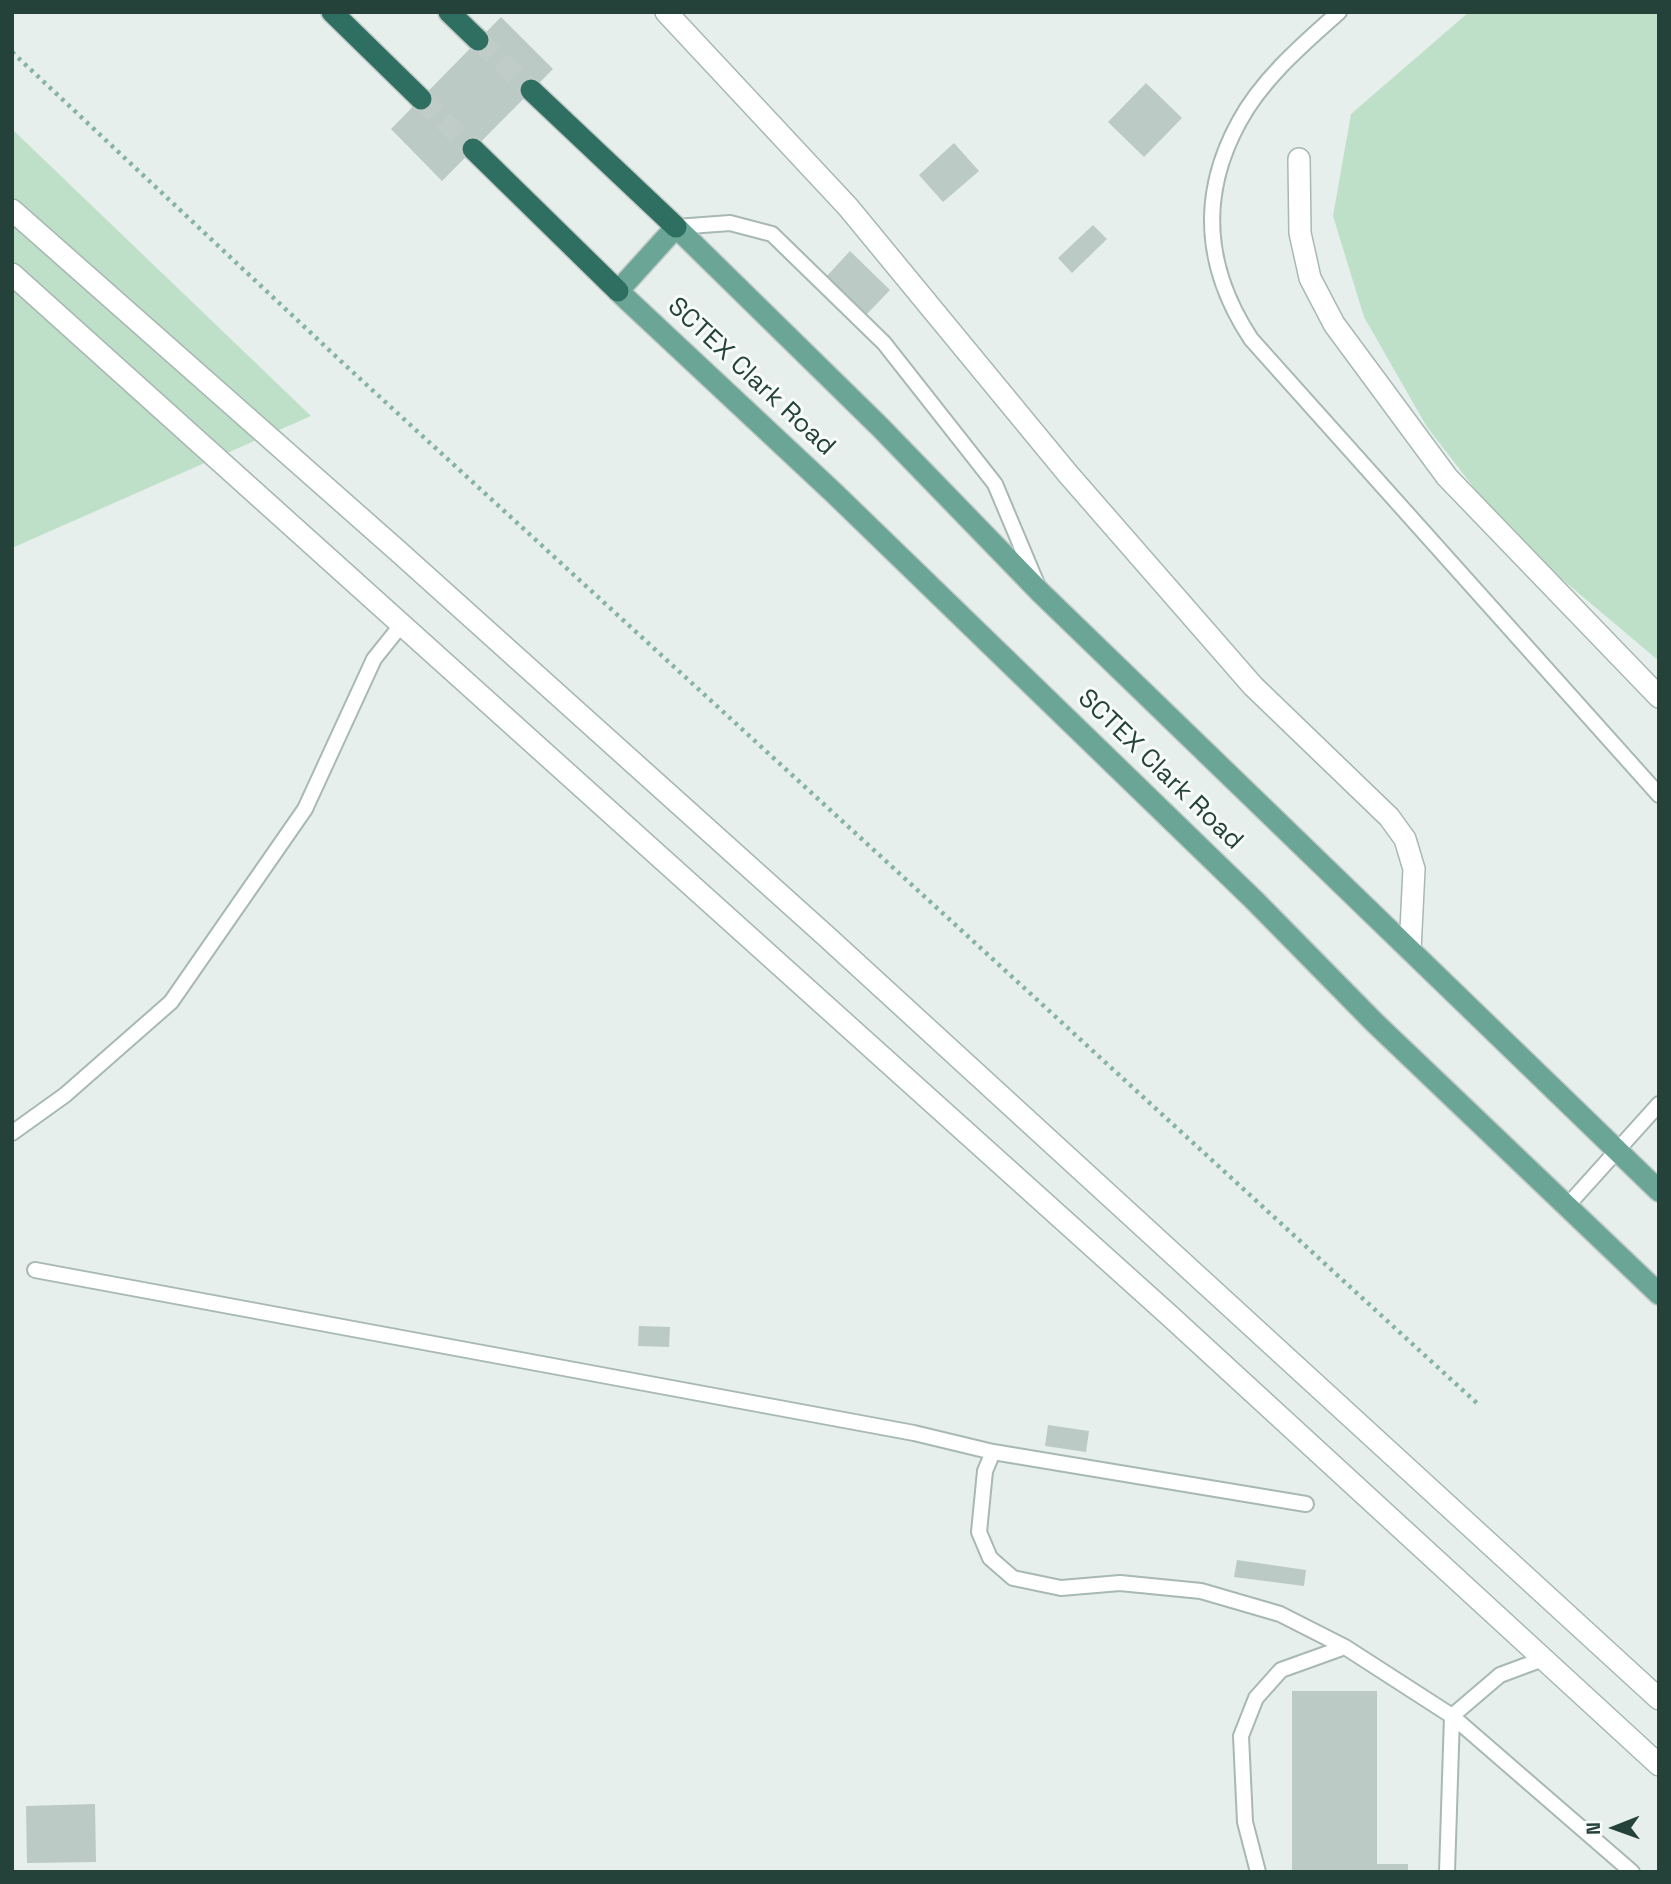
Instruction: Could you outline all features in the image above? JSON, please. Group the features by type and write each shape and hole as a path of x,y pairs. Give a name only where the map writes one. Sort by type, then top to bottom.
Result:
{"highway":[{"path":"332,12 421,99"},
{"path":"449,12 478,40"},
{"path":"531,90 676,227"},
{"path":"473,149 618,292"}],"main road":[{"name":"SCTEX Clark Road","path":"676,227 880,427 1040,592 1659,1191"},
{"path":"618,292 676,227"},
{"name":"SCTEX Clark Road","path":"618,292 834,493 1255,900 1375,1023 1659,1294"}],"street":[{"path":"666,12 848,207 1068,474 1252,686 1389,817 1405,839 1414,869 1410,950"},
{"path":"1299,159 1300,233 1310,278 1334,324 1447,477 1659,697"},
{"path":"12,210 399,552 826,936 1659,1699"},
{"path":"12,274 1160,1307 1659,1765"}],"lane":[{"path":"1339,12 1281,66 1238,122 1214,191 1212,226 1215,260 1223,288 1251,339 1659,795"},
{"path":"676,227 730,223 772,234 884,343 995,484 1040,592"},
{"path":"12,1133 65,1095 171,1002 305,809 374,659 402,624"},
{"path":"1567,1206 1659,1104"},
{"path":"35,1270 914,1433 993,1452 1306,1504"},
{"path":"993,1452 985,1471 979,1532 990,1558 1013,1578 1061,1588 1120,1583 1201,1591 1280,1614 1345,1647 1452,1716 1632,1872"},
{"path":"1258,1872 1245,1822 1241,1736 1256,1698 1281,1670 1345,1647"},
{"path":"1447,1872 1452,1716 1500,1675 1543,1659"}],"path":[{"path":"12,52 366,384 1480,1406"}],"green space":[{"path":"1469,12 1659,12 1659,661 1512,537 1427,427 1364,317 1333,216 1351,114"},
{"path":"12,129 311,416 12,548"}],"building":[{"path":"501,17 553,69 442,181 391,129"},
{"path":"1146,83 1182,118 1144,157 1108,122"},
{"path":"954,143 979,171 943,202 919,175"},
{"path":"1093,225 1107,239 1072,273 1058,258"},
{"path":"850,251 890,290 865,316 826,277"},
{"path":"639,1326 670,1327 669,1347 638,1346"},
{"path":"1048,1425 1089,1431 1086,1452 1045,1446"},
{"path":"1237,1560 1306,1570 1304,1586 1234,1577"},
{"path":"1292,1691 1377,1691 1377,1864 1408,1864 1408,1872 1292,1872"},
{"path":"95,1804 96,1862 27,1863 26,1806"}],"tunnel":[{"path":"478,40 531,90"},
{"path":"421,99 473,149"}]}
